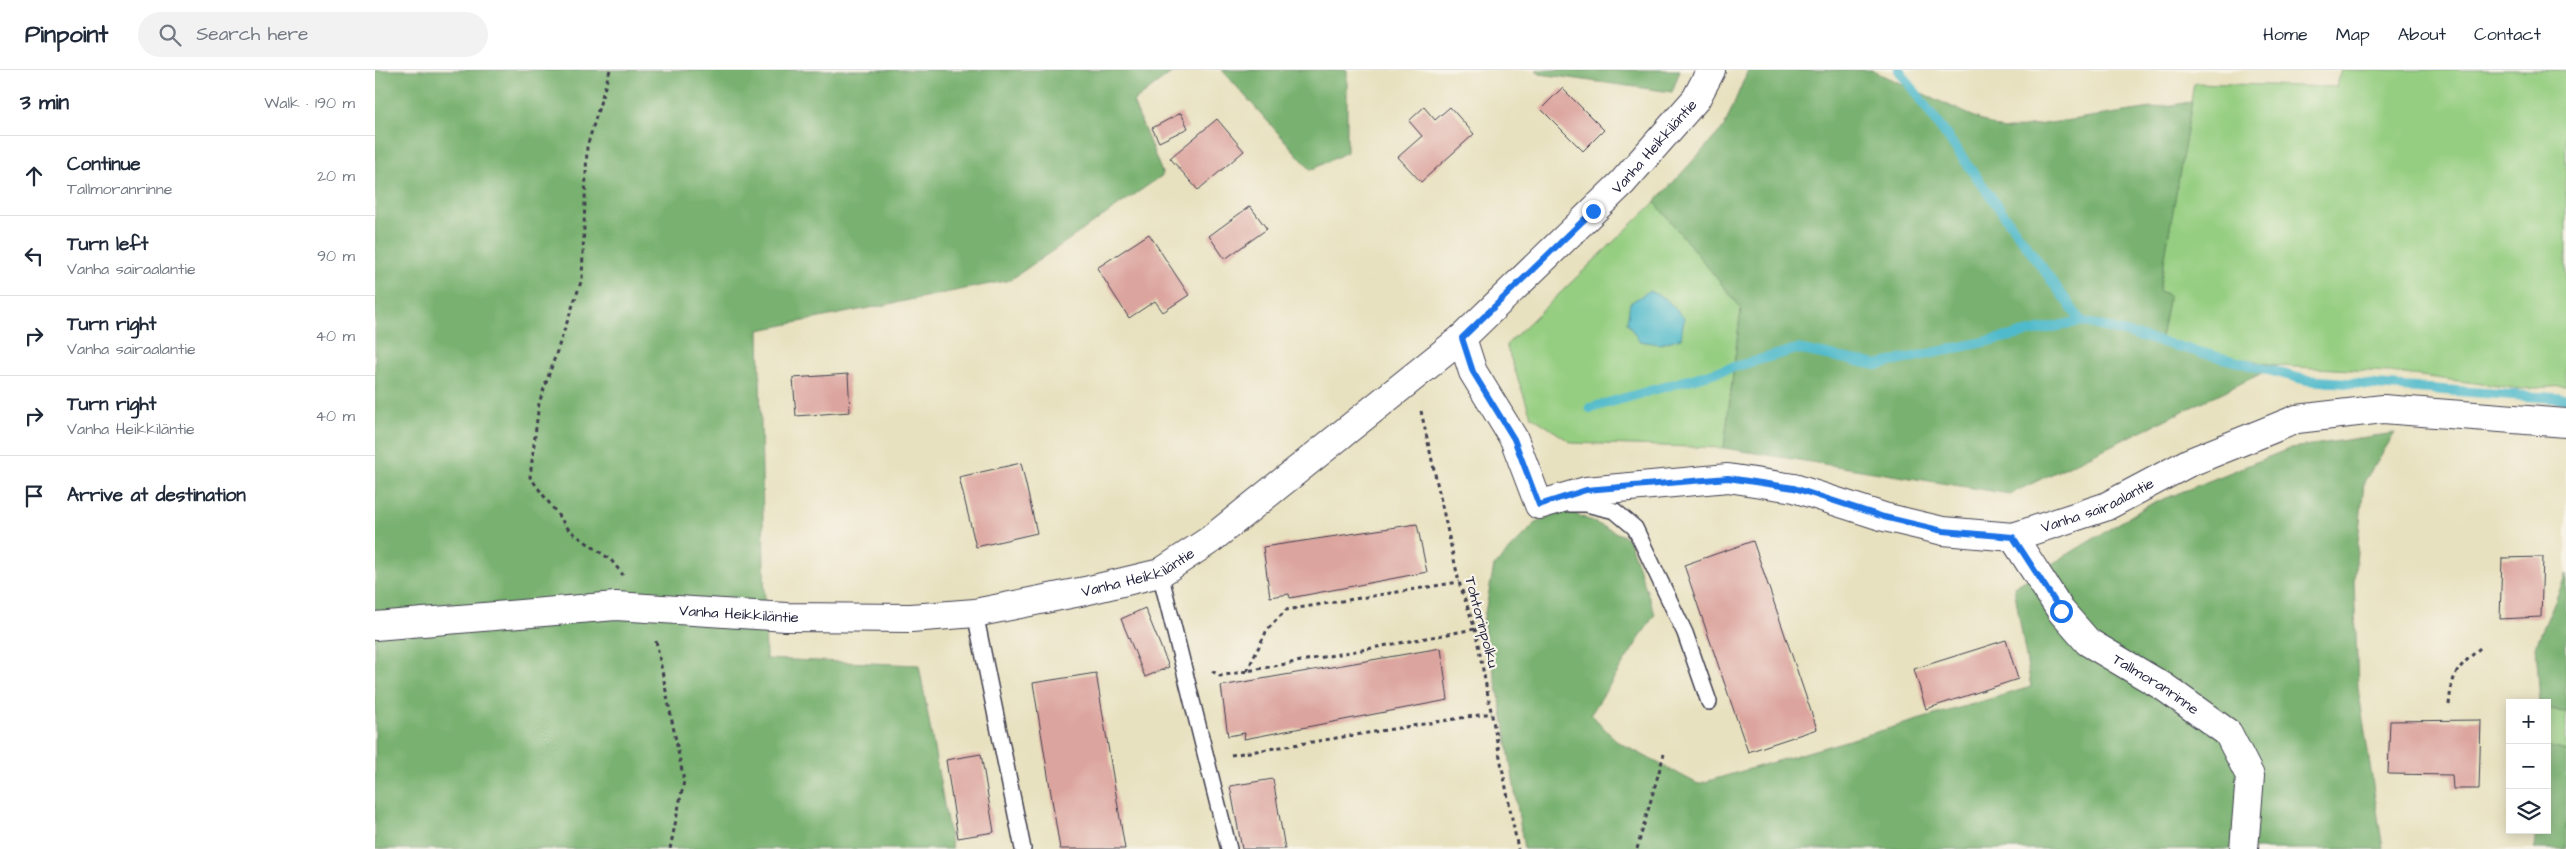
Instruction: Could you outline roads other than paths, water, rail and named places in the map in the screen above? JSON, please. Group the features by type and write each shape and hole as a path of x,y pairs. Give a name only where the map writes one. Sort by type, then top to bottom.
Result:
{"street":[{"name":"Vanha Heikkiläntie","path":"375,626 616,606 786,617 911,618 975,613 1085,591 1160,573 1210,540 1462,338 1622,183 1696,99 1711,70"},
{"path":"1462,338 1473,372 1514,439 1539,505"},
{"name":"Vanha sairaalantie","path":"1539,505 1586,490 1728,478 1794,488 1884,517 1943,531 2013,537 2105,507 2188,463 2297,419 2383,409 2566,423"},
{"name":"Tallmoranrinne","path":"2013,537 2061,611 2088,642 2164,687 2228,732 2250,776 2244,849"}],"lane":[{"path":"1539,505 1586,504 1615,511 1635,528 1685,633 1709,702"},
{"path":"1160,573 1229,849"},
{"path":"975,613 1023,849"}],"water":[{"path":"1649,291 1665,298 1684,318 1681,338 1660,344 1639,341 1627,322 1630,303"}],"waterway":[{"path":"1899,70 2081,321 2306,380 2566,399"},
{"path":"1590,408 1797,349 1877,365 2081,321"}]}
